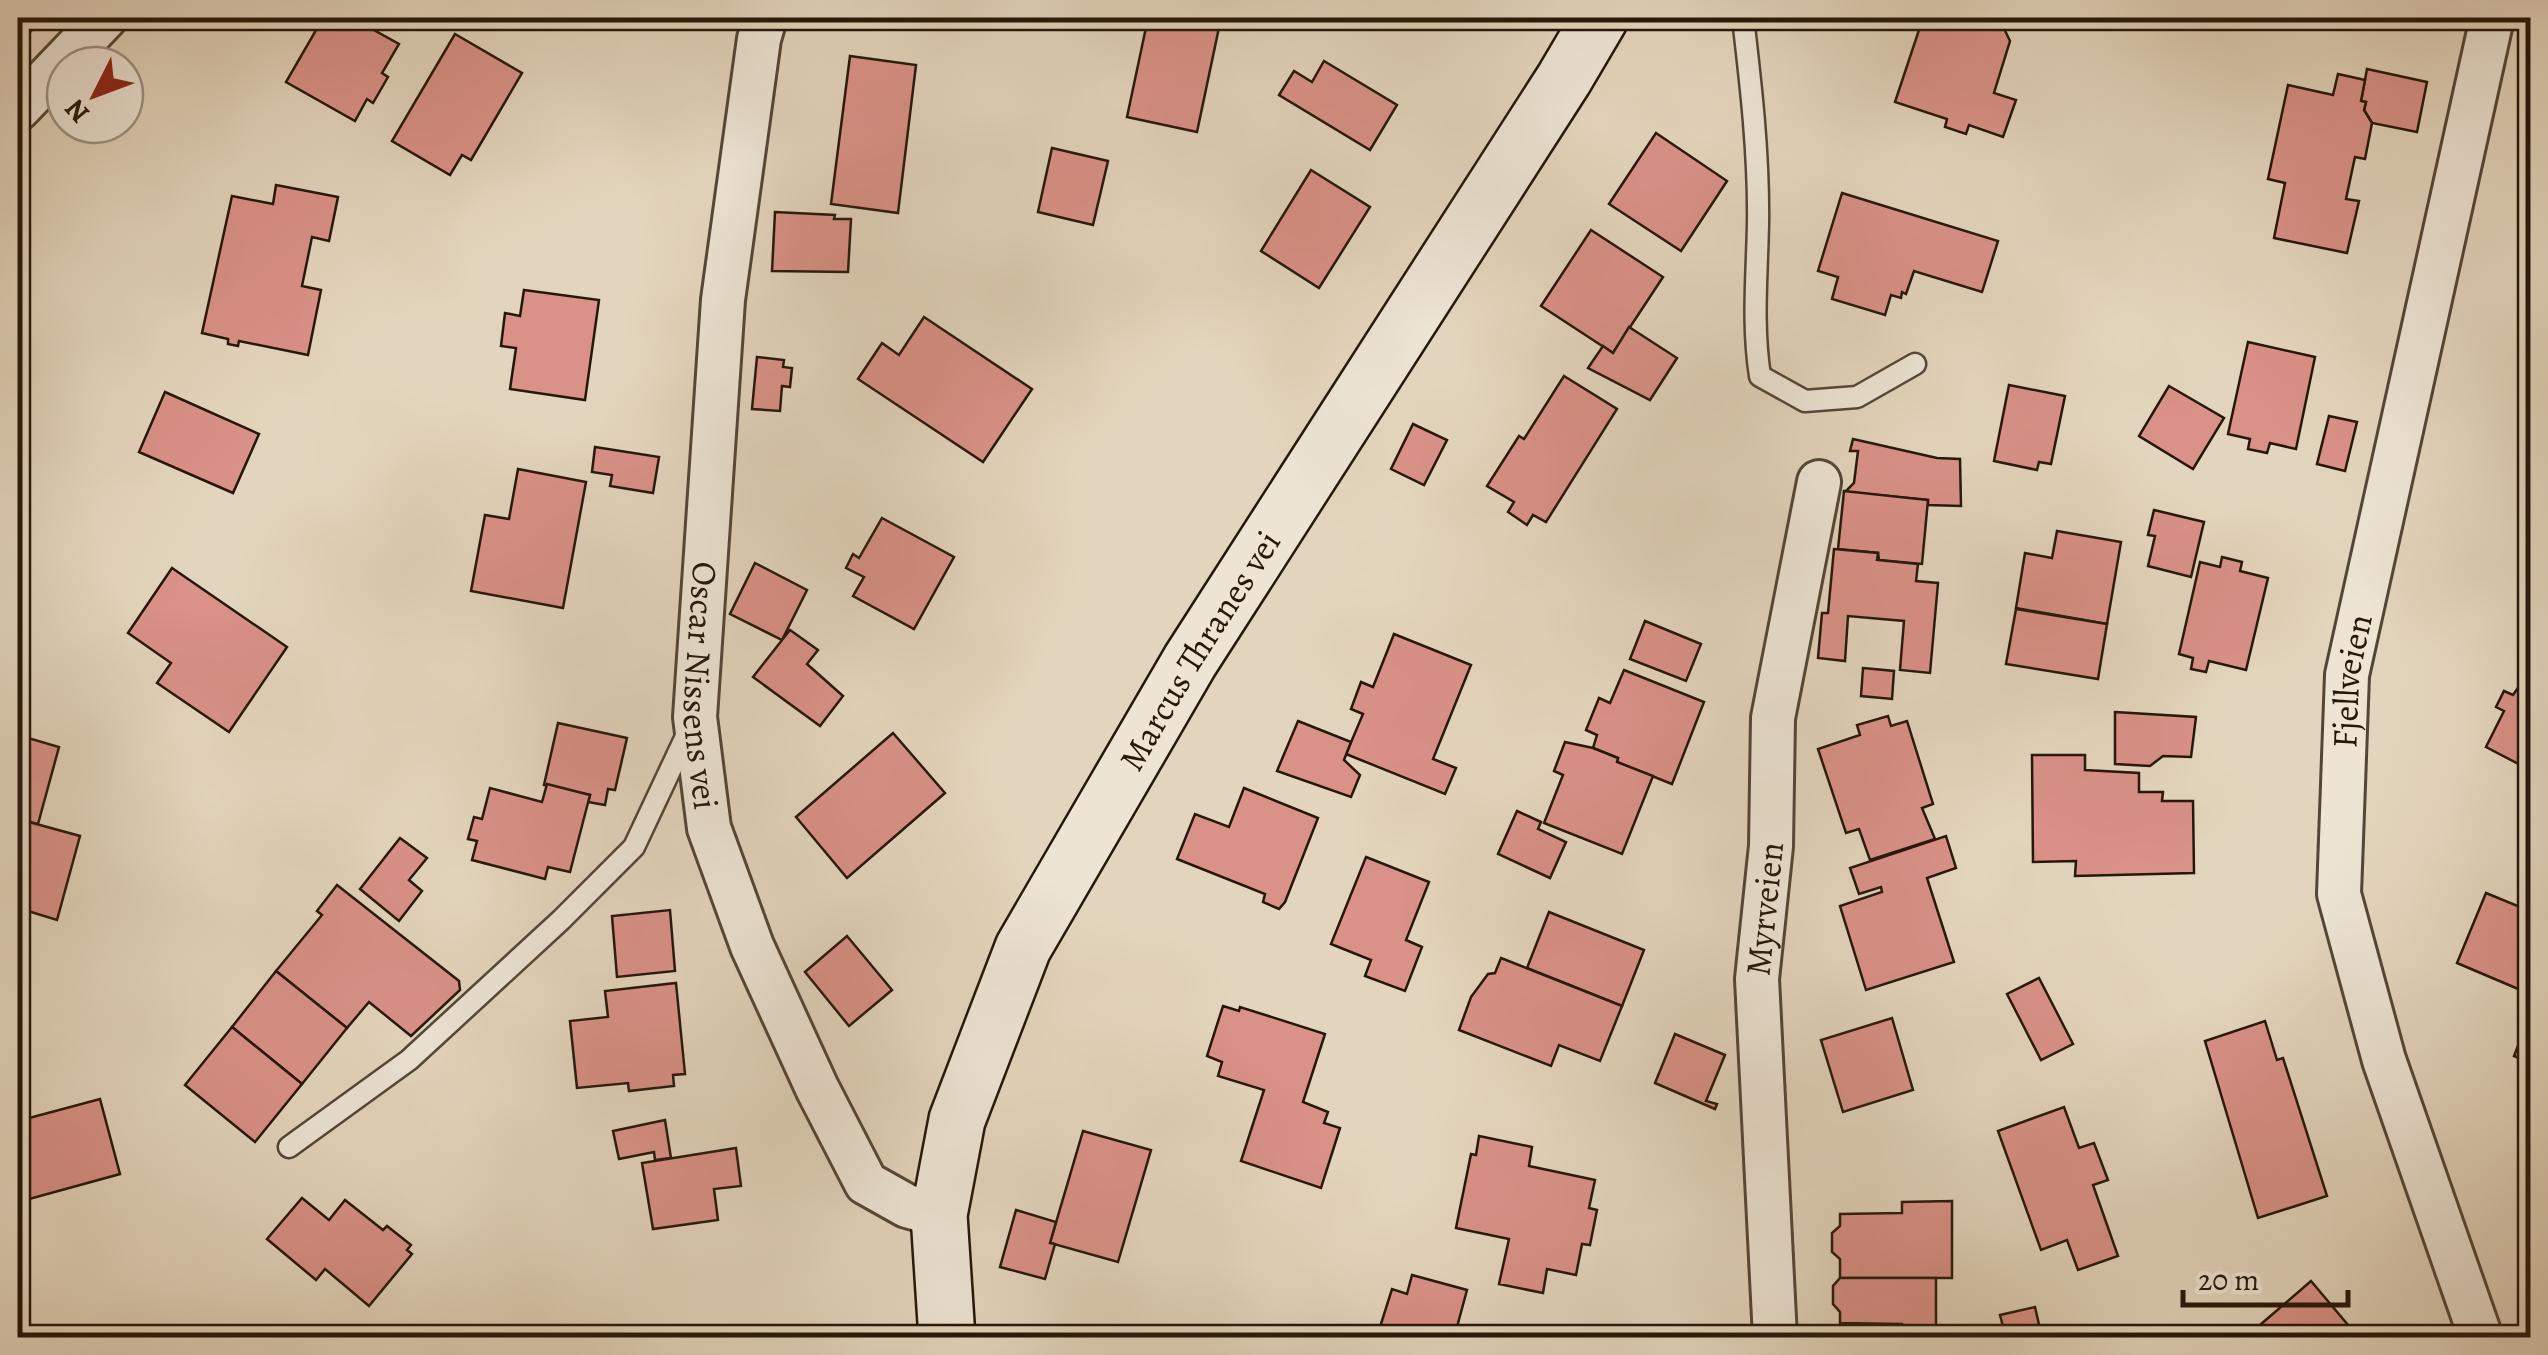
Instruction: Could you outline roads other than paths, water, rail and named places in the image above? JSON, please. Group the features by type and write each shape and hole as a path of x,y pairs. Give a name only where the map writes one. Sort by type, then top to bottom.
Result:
{"main road":[{"name":"Marcus Thranes vei","path":"948,1338 939,1214 958,1120 1023,948 1190,661 1600,18"}],"street":[{"path":"18,109 105,18"},
{"name":"Oscar Nissens vei","path":"765,18 758,39 723,300 695,717 708,828 752,946 816,1088 866,1182 907,1206 939,1214"},
{"name":"Fjellveien","path":"2481,1338 2384,1060 2339,894 2347,675 2492,18"},
{"name":"Myrveien","path":"1775,1338 1756,979 1771,846 1773,718 1820,482"}],"lane":[{"path":"1743,18 1753,102 1758,221 1754,336 1760,376 1805,402 1856,398 1915,364"},
{"path":"289,1147 410,1060 562,920 634,847 695,717"}]}
